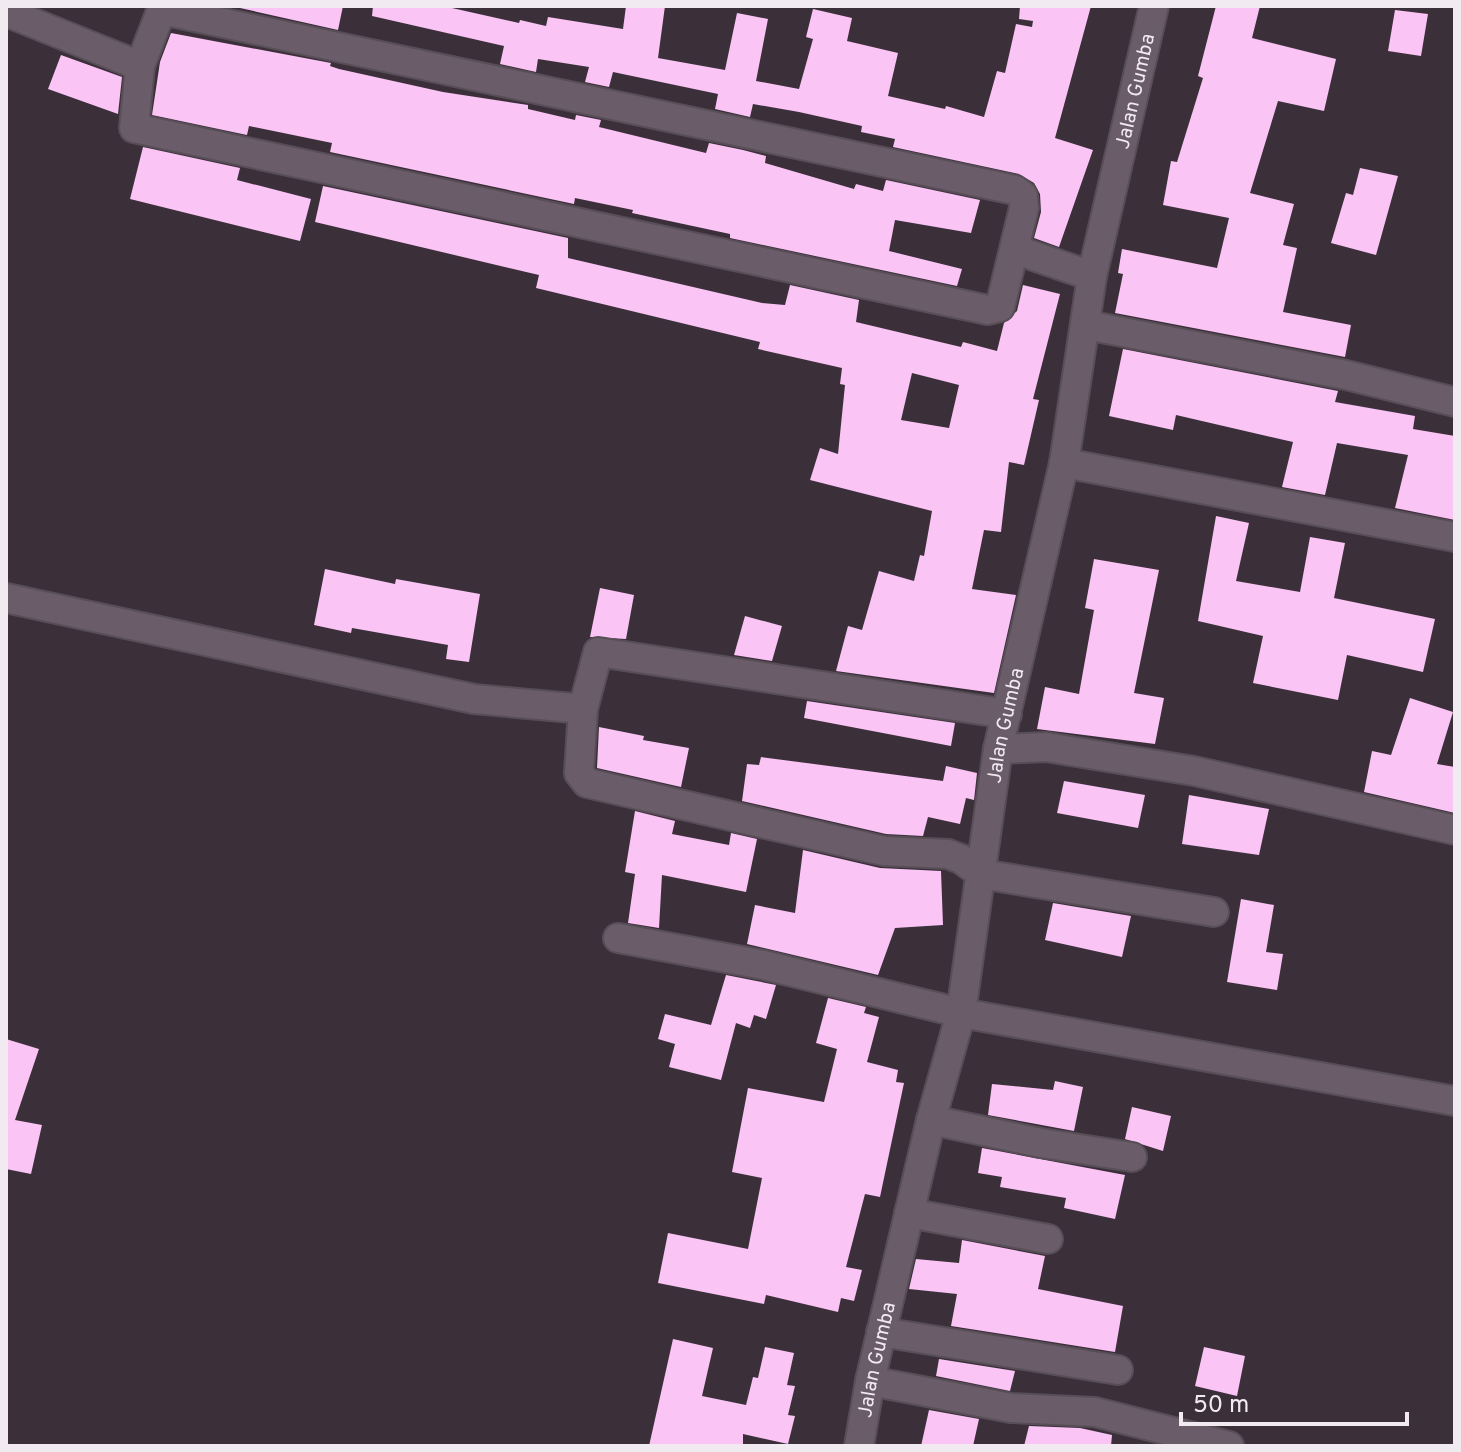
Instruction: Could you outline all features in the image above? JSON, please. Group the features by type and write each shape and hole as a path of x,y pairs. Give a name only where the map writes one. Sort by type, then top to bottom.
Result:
{"street":[{"name":"Jalan Gumba","path":"859,1446 870,1381 909,1213 961,1013 998,749 1064,463 1092,276 1154,6"},
{"path":"162,8 1015,190 1023,196 1024,208 1000,307 988,310 134,128 140,66 162,8"},
{"path":"6,12 140,66"},
{"path":"1016,250 1092,276"},
{"path":"1086,325 1346,375 1455,402"},
{"path":"1064,463 1455,537"},
{"path":"6,598 36,608 474,699 583,709"},
{"path":"1007,714 598,652 583,709 579,773 587,783 812,832 884,851 948,854 961,859 981,874 1214,912"},
{"path":"998,749 1046,747 1194,771 1455,830"},
{"path":"618,938 764,965 961,1013 1455,1101"},
{"path":"931,1120 1041,1143 1132,1157"},
{"path":"909,1213 1048,1239"},
{"path":"881,1332 1118,1370"},
{"path":"870,1381 1011,1408 1095,1412 1229,1446"}],"building":[{"path":"231,6 343,6 338,30"},
{"path":"373,6 443,6 519,23 520,20 546,26 548,17 623,29 626,6 665,6 658,58 725,70 737,13 768,19 756,81 799,89 813,39 806,37 813,9 852,18 847,41 898,53 888,96 945,109 946,106 984,117 997,71 1005,73 1016,24 1032,27 1033,21 1019,19 1020,6 1091,6 1055,138 1093,150 1059,247 1034,238 1041,212 1040,194 1034,183 1019,174 893,147 895,139 861,132 862,126 799,112 753,104 750,117 715,109 718,94 613,72 609,87 585,82 589,67 538,59 536,72 500,64 504,46 372,16"},
{"path":"1216,6 1260,6 1252,38 1336,59 1324,111 1278,101 1250,193 1294,204 1283,245 1297,248 1283,312 1351,325 1345,357 1115,313 1123,274 1118,273 1122,249 1217,268 1229,218 1163,205 1171,161 1177,162 1203,78 1198,76"},
{"path":"1395,10 1428,14 1421,56 1388,51"},
{"path":"171,33 331,63 330,66 339,69 443,92 528,105 528,109 575,120 576,115 601,120 599,127 706,153 709,143 743,150 766,156 765,163 854,189 856,184 883,191 886,180 980,200 971,233 895,220 889,251 962,269 957,286 730,238 730,234 632,213 633,210 575,198 574,204 330,152 332,143 249,126 247,135 152,115 160,62"},
{"path":"61,55 122,77 118,114 48,89"},
{"path":"143,147 240,168 237,180 311,199 300,241 130,199"},
{"path":"1360,168 1398,176 1376,255 1331,243 1346,193 1353,195"},
{"path":"323,186 568,238 568,258 762,303 785,305 790,285 859,300 856,322 961,347 963,342 997,351 1004,323 1017,311 1023,285 1060,294 1033,399 1039,400 1024,465 1009,462 1001,532 984,530 972,589 1016,595 994,693 836,671 848,626 862,630 879,571 914,581 920,555 924,556 932,511 810,480 820,448 838,454 845,385 840,384 842,368 758,349 760,342 536,288 539,275 315,222","holes":["912,373 959,385 949,428 901,420"]},
{"path":"1123,349 1338,391 1335,402 1415,416 1413,429 1455,436 1455,520 1395,508 1408,455 1337,443 1325,495 1282,487 1293,442 1176,415 1173,430 1109,416"},
{"path":"1216,516 1249,523 1236,581 1300,592 1310,537 1345,543 1334,598 1435,619 1423,672 1347,655 1338,700 1253,683 1263,636 1198,621"},
{"path":"1094,559 1159,570 1134,693 1164,698 1155,744 1037,729 1045,687 1079,694 1094,610 1085,608"},
{"path":"325,569 395,584 396,579 480,594 469,662 446,659 448,645 352,628 351,633 314,625"},
{"path":"600,588 634,595 626,639 590,637"},
{"path":"745,616 782,626 772,661 734,655"},
{"path":"1410,698 1453,712 1437,764 1455,767 1455,813 1364,792 1372,751 1391,755"},
{"path":"807,701 955,723 951,746 804,718"},
{"path":"599,727 644,736 643,740 689,748 681,787 597,768"},
{"path":"761,757 943,781 946,766 977,773 974,800 966,798 960,824 928,817 923,836 886,834 742,801 747,764 759,765"},
{"path":"1064,781 1145,795 1138,828 1057,813"},
{"path":"1189,795 1269,809 1259,855 1182,844"},
{"path":"635,811 675,821 672,834 729,845 731,833 757,839 746,892 662,875 659,928 628,923 635,874 625,872"},
{"path":"803,850 880,868 941,871 943,925 895,928 878,975 747,944 755,905 795,913"},
{"path":"1241,899 1274,905 1266,952 1283,954 1277,990 1227,982"},
{"path":"1053,903 1131,916 1122,957 1045,940"},
{"path":"726,975 776,985 766,1019 754,1015 750,1028 736,1023 721,1080 669,1067 675,1044 658,1039 665,1014 711,1025"},
{"path":"828,998 866,1007 864,1013 879,1017 867,1062 898,1070 896,1082 904,1083 880,1197 865,1194 846,1267 862,1270 854,1301 841,1298 838,1312 766,1295 764,1304 658,1283 668,1233 748,1249 762,1178 732,1172 748,1088 824,1102 837,1049 816,1043"},
{"path":"6,1039 39,1049 15,1120 42,1125 31,1174 6,1169"},
{"path":"1055,1081 1083,1087 1074,1131 988,1115 992,1084 1053,1090"},
{"path":"1132,1107 1171,1116 1163,1151 1125,1139"},
{"path":"982,1148 1125,1175 1115,1219 1064,1208 1066,1198 1000,1187 1002,1177 978,1173"},
{"path":"962,1240 1045,1256 1038,1289 1123,1306 1115,1352 951,1326 957,1294 909,1289 916,1259 959,1263"},
{"path":"673,1339 713,1348 702,1396 746,1405 753,1377 758,1378 765,1347 794,1353 787,1385 795,1386 788,1415 795,1416 788,1444 743,1434 743,1446 649,1446"},
{"path":"1204,1347 1245,1356 1237,1396 1195,1386"},
{"path":"939,1359 1015,1371 1010,1391 936,1376"},
{"path":"929,1410 979,1419 973,1446 921,1446"},
{"path":"1029,1426 1080,1428 1112,1435 1111,1446 1024,1446"}]}
